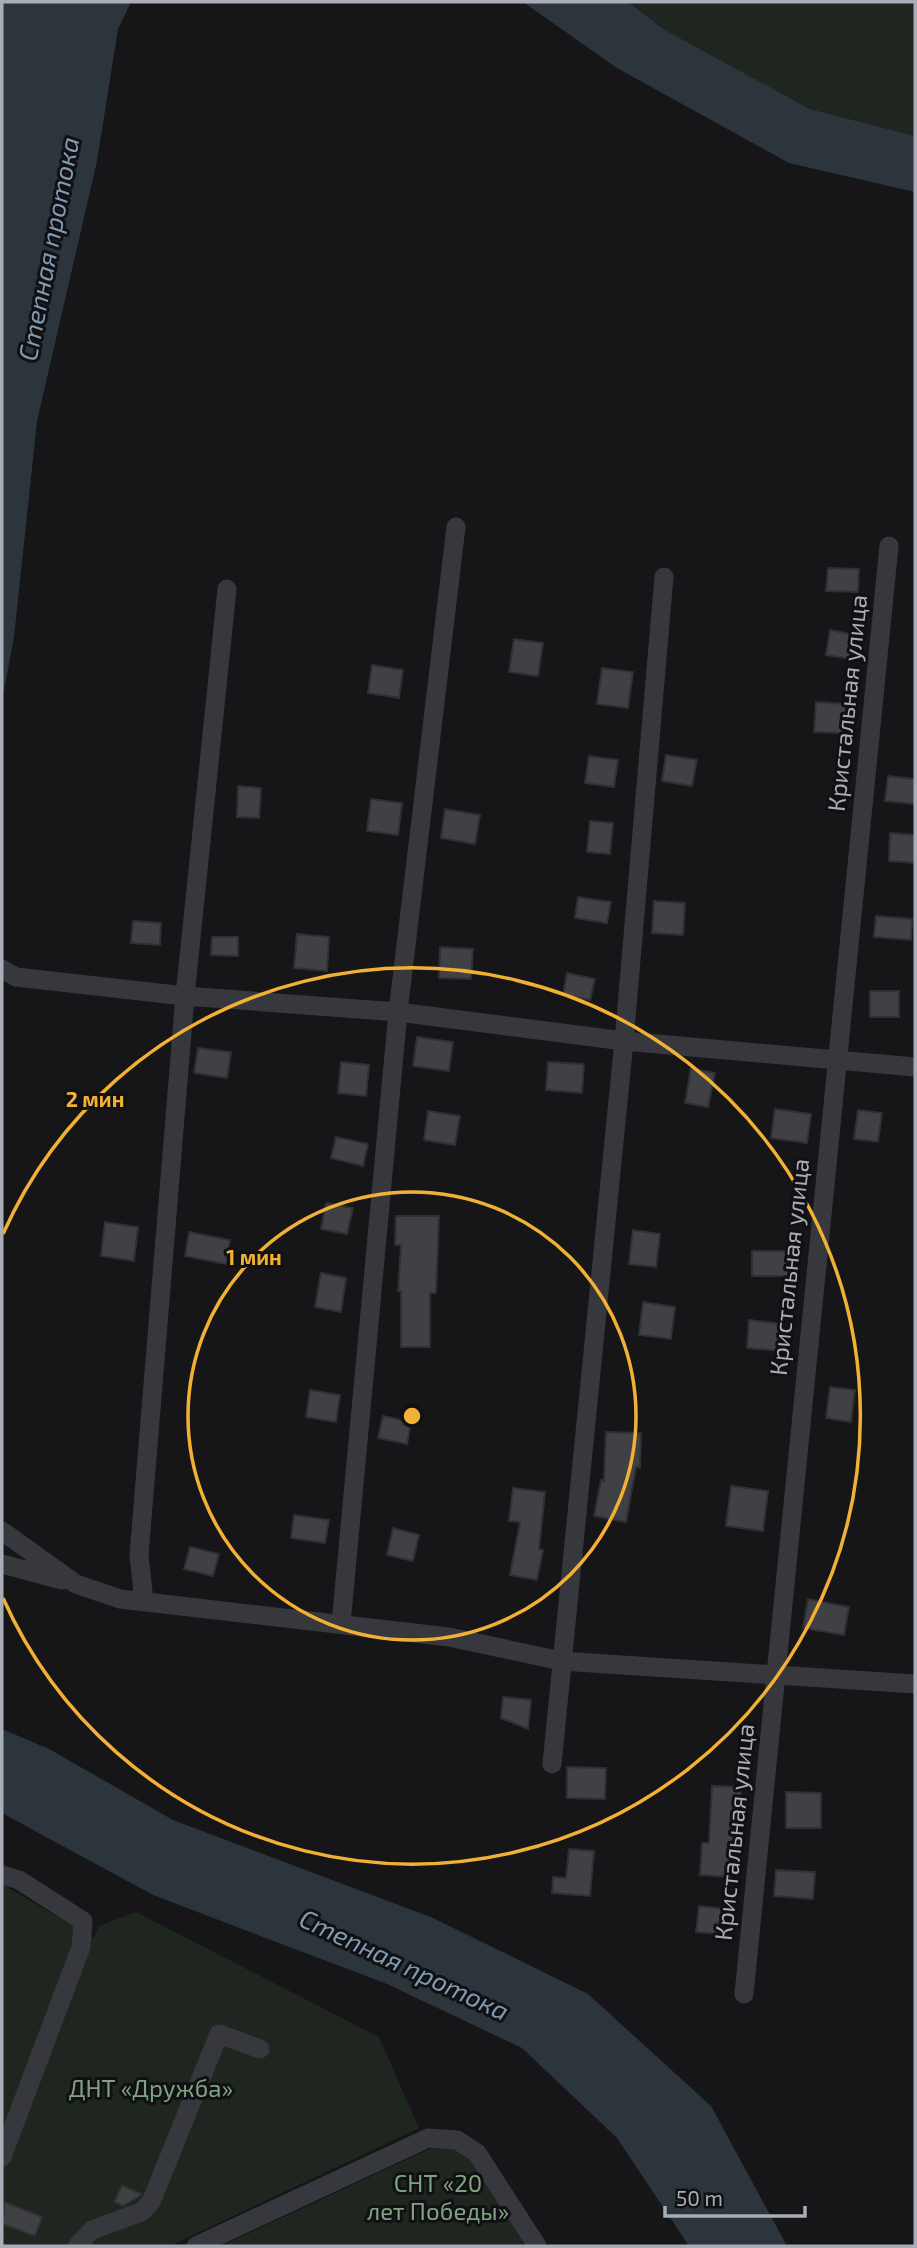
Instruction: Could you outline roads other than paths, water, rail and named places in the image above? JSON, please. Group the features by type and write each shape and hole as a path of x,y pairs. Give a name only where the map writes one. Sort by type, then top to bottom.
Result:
{"street":[{"path":"341,1624 398,1012 456,527"},
{"name":"Кристальная улица","path":"744,1994 889,545"},
{"path":"552,1763 624,1041 664,577"},
{"path":"144,1601 139,1555 185,996 227,589"},
{"path":"7,977 185,996 398,1012 624,1041 836,1058 915,1068"},
{"path":"2,1531 76,1584"},
{"path":"2,1564 76,1584 108,1596 449,1637 561,1661 915,1684"},
{"path":"2,1875 19,1880 83,1921 81,1947 2,2157"},
{"path":"77,2246 92,2230 141,2212 151,2202 219,2034 260,2049"},
{"path":"196,2246 428,2138 457,2140 477,2153 537,2246"}],"water":[{"name":"Степная протока","path":"2,2 131,2 118,29 97,161 37,421 14,637 2,701"},
{"path":"523,2 628,2 665,30 810,109 915,136 915,192 789,163 617,68"},
{"name":"Степная протока","path":"2,1729 49,1749 173,1820 433,1918 588,1994 711,2106 787,2246 689,2246 617,2138 522,2048 387,1984 153,1895 2,1813"}],"park label":[{"name":"ДНТ «Дружба»","path":"151,2089"},
{"name":"СНТ «20 лет Победы»","path":"438,2198"}]}
